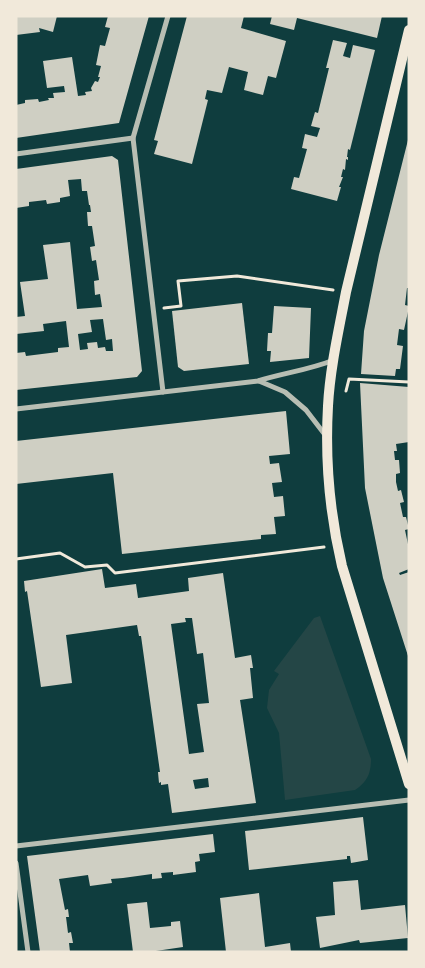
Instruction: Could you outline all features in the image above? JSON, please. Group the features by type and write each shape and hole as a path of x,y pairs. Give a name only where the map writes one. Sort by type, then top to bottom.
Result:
{"main road":[{"path":"409,30 346,292 328,404 330,483 337,545 409,784"}],"street":[{"path":"162,392 133,138 168,16"},
{"path":"16,154 133,138"},
{"path":"16,409 258,381 288,372 319,366 334,360"},
{"path":"258,381 285,392 306,410 328,438"},
{"path":"16,846 409,800"},
{"path":"16,863 28,952"}],"path":[{"path":"181,306 178,281 227,276 346,292"},
{"path":"361,379 409,382"},
{"path":"16,559 60,553 86,567 107,565 115,573 337,545"}],"shaded area":[{"path":"320,616 371,759 370,769 368,777 363,784 355,790 285,800 279,733 267,708 269,690 279,674 274,671 314,618"}],"building":[{"path":"16,16 57,16 53,32 39,28 40,32 16,35"},
{"path":"108,16 149,16 119,123 16,138 16,105 25,103 25,100 38,99 39,102 49,100 48,98 54,98 53,93 65,92 64,86 47,88 43,61 72,57 78,96 86,95 85,92 92,91 91,88 95,81 98,82 100,77 98,77 101,66 96,65 100,45 105,46 110,28 105,27"},
{"path":"187,16 244,16 241,28 286,41 276,78 268,76 263,95 244,90 248,72 229,67 222,93 207,90 205,99 208,100 192,164 154,154 158,141 154,140"},
{"path":"272,16 382,16 377,38 297,18 294,30 270,24"},
{"path":"333,40 347,43 343,56 350,58 353,45 375,50 350,150 348,149 348,160 346,159 345,170 343,169 337,201 291,189 294,177 299,178 307,149 302,148 305,134 317,137 320,128 311,126 315,112 318,113 329,68 326,68"},
{"path":"408,140 409,288 407,288 405,305 409,307 404,330 399,329 397,345 403,346 400,369 396,369 395,376 361,374 364,331 379,255"},
{"path":"112,156 118,160 142,371 137,377 16,390 16,353 25,352 26,356 58,352 58,348 69,347 66,321 43,324 44,331 16,334 16,317 25,316 20,282 48,279 43,245 70,242 77,309 102,307 100,294 95,295 94,281 99,280 96,260 92,261 90,247 95,246 92,226 88,226 87,212 91,212 87,191 82,191 81,179 68,180 70,196 60,198 60,202 47,204 46,200 29,202 29,206 16,208 16,169","holes":["103,319 106,340 112,339 113,351 106,351 105,347 98,348 97,342 87,343 88,349 80,350 78,334 92,332 90,320"]},
{"path":"242,303 249,364 184,371 178,367 172,311"},
{"path":"274,306 311,308 309,358 270,362 271,351 267,351 268,333 272,333"},
{"path":"360,383 409,387 409,442 396,444 397,451 394,451 395,460 399,460 400,473 396,474 396,482 398,491 401,490 404,502 400,503 403,517 406,517 409,529 405,530 409,549 409,569 399,573 400,575 409,572 409,659 383,578 365,488"},
{"path":"286,411 290,454 269,456 270,464 279,463 282,482 272,483 274,497 283,496 285,516 274,517 276,534 261,535 261,539 122,554 113,473 16,484 16,441"},
{"path":"102,569 105,588 136,584 138,598 189,591 188,578 223,573 235,658 251,655 253,668 250,668 253,698 240,700 256,803 172,813 168,784 161,785 161,782 159,783 158,772 160,772 141,636 139,636 137,625 66,635 72,683 41,687 24,581","holes":["185,618 192,618 197,654 203,653 209,703 197,704 204,752 189,754 171,624 186,622","208,778 209,787 195,789 193,780"]},
{"path":"363,817 368,860 351,863 350,856 347,856 347,859 249,870 245,831"},
{"path":"213,834 215,852 199,854 200,861 195,862 196,872 173,875 173,872 161,873 162,878 152,879 152,874 111,879 112,883 90,886 88,875 59,879 65,910 68,909 69,917 66,917 68,933 71,932 73,943 69,943 70,952 40,952 27,856"},
{"path":"358,880 361,910 405,905 408,938 360,943 359,940 320,948 316,917 335,915 333,882"},
{"path":"259,893 265,947 290,943 291,952 226,952 220,898"},
{"path":"147,902 150,928 171,926 171,922 180,921 183,947 149,952 133,952 127,904"}]}
